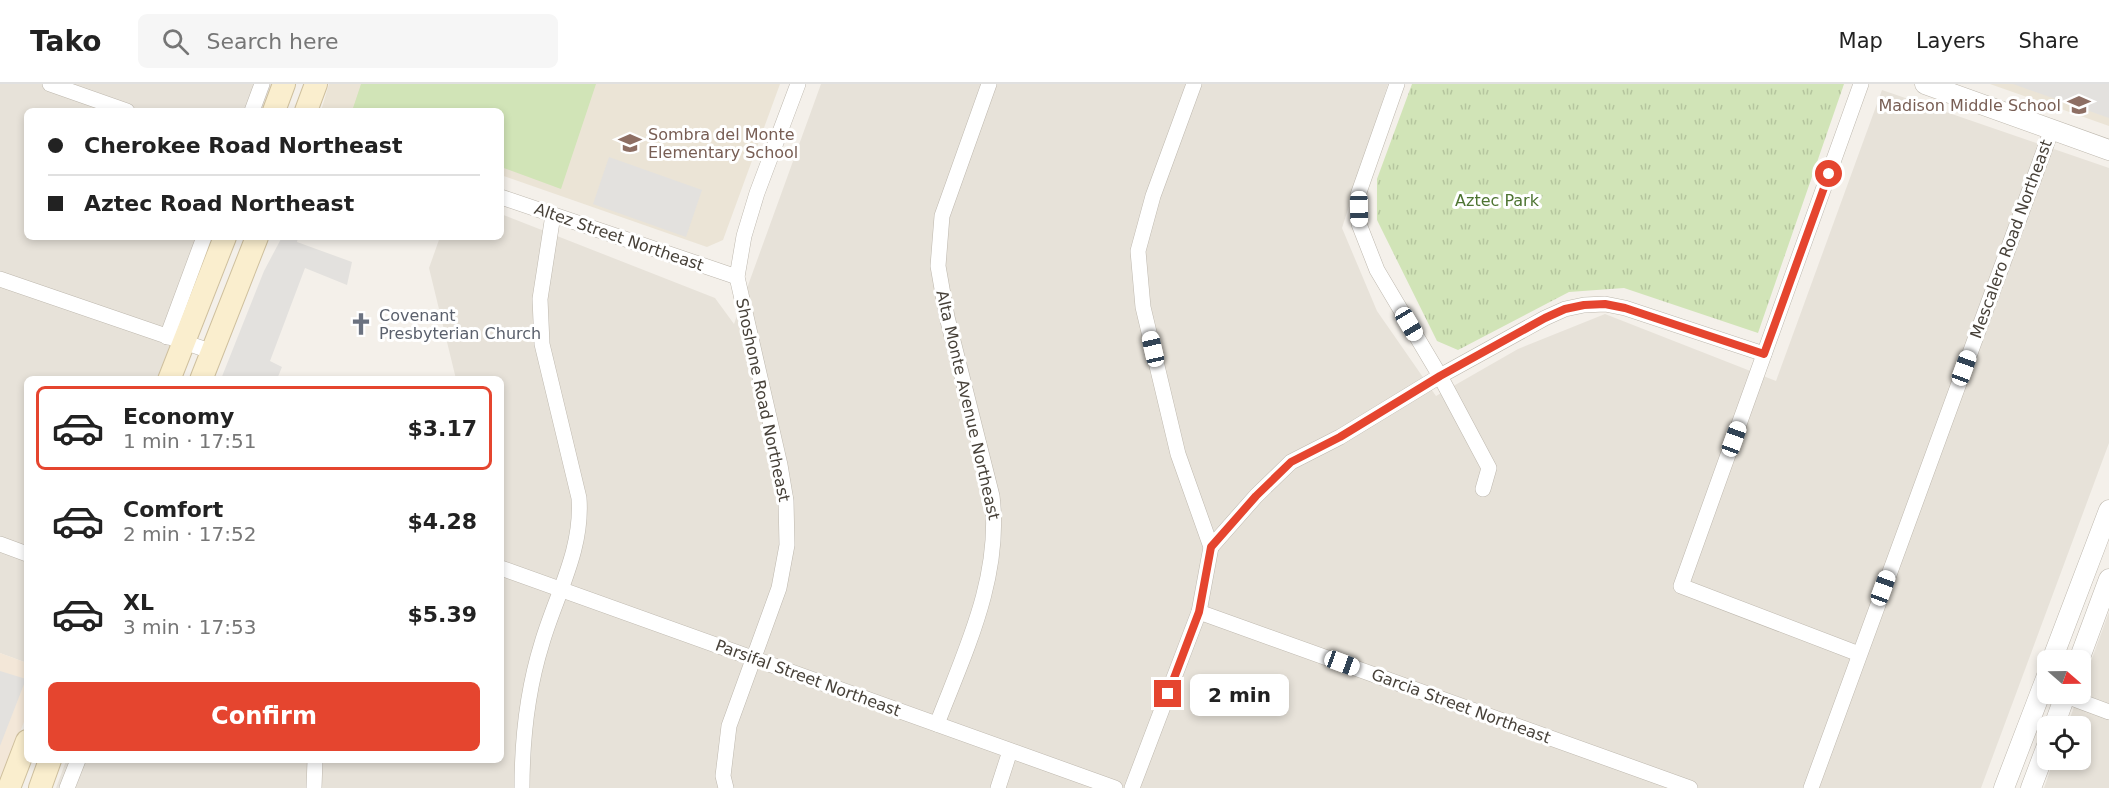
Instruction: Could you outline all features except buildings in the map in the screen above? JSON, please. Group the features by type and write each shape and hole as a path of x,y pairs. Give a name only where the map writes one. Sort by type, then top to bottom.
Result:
{"main road":[{"path":"275,108 284,84"},
{"path":"307,108 316,84"},
{"path":"170,376 176,340 224,240"},
{"path":"203,376 256,240"},
{"path":"9,788 24,749"},
{"path":"40,788 49,763"}],"street":[{"path":"50,84 118,108"},
{"path":"253,108 262,84"},
{"name":"Shoshone Road Northeast","path":"726,788 723,776 729,726 779,588 787,545 786,501 737,277 744,236 757,193 798,84"},
{"name":"Alta Monte Avenue Northeast","path":"937,724 982,604 993,563 996,526 992,496 947,317 938,266 942,216 989,84"},
{"path":"1132,788 1199,612 1211,547 1178,454 1143,307 1138,251 1153,196 1194,84"},
{"path":"1397,84 1358,195 1359,224 1377,270 1440,376 1489,468 1483,489"},
{"path":"1859,654 1681,586 1861,84"},
{"path":"1925,84 2109,150"},
{"name":"Mescalero Road Northeast","path":"1811,788 2052,129"},
{"name":"Altez Street Northeast","path":"504,197 737,277"},
{"path":"522,788 522,755 528,698 542,642 578,537 580,518 579,498 542,344 540,299 553,215"},
{"path":"176,340 203,240"},
{"path":"0,279 213,352"},
{"path":"1211,547 1256,496 1291,462 1340,437 1440,376 1565,309 1605,304 1625,308 1764,354"},
{"path":"2056,650 2109,510"},
{"path":"0,544 24,553"},
{"name":"Parsifal Street Northeast","path":"504,569 1115,788"},
{"path":"2083,650 2109,579"},
{"name":"Garcia Street Northeast","path":"1199,612 1689,788"},
{"path":"2004,788 2046,704"},
{"path":"2091,704 2109,712"},
{"path":"998,788 1010,751"},
{"path":"67,788 77,763"},
{"path":"314,788 315,763"},
{"path":"2031,788 2038,770"}],"shaded area":[{"path":"0,84 273,84 263,108 24,108 24,240 212,240 160,376 24,376 24,662 0,653"},
{"name":"Sombra del Monte Elementary School","path":"329,84 780,84 723,240 707,247 504,176 504,108 322,108"},
{"path":"821,84 1388,84 1342,228 1377,311 1436,396 1518,349 1605,314 1776,381 1882,90 2109,168 2109,443 1981,788 56,788 65,763 504,763 504,376 455,376 429,268 439,240 504,240 504,215 715,298 734,324"},
{"name":"Madison Middle School","path":"1990,84 2109,84 2109,126"},
{"name":"Madison Middle School","path":"2013,84 2109,84 2109,118"},
{"path":"609,157 702,190 686,237 593,204"},
{"path":"280,240 297,240 297,242 352,262 347,285 305,268 270,361 282,367 278,376 222,376 264,271"},
{"path":"2109,612 2109,788 2044,788 2050,770 2091,770 2091,716 2071,716 2075,704 2091,704 2091,661"},
{"path":"0,653 24,662 24,722 0,785"},
{"path":"0,671 24,678 24,684 0,746"}],"green space":[{"path":"361,84 596,84 561,189 504,168 504,108 353,108"},
{"name":"Aztec Park","path":"1412,84 1844,84 1758,333 1624,288 1569,292 1458,350 1437,341 1377,220 1377,179"}],"place":[{"name":"Madison Middle School","path":"2079,105"},
{"name":"Sombra del Monte Elementary School","path":"630,143"},
{"name":"Covenant Presbyterian Church","path":"361,324"}],"route":[{"path":"1168,694 1199,612 1211,547 1256,496 1291,462 1340,437 1440,376 1565,309 1605,304 1625,308 1764,354 1829,174"}]}
